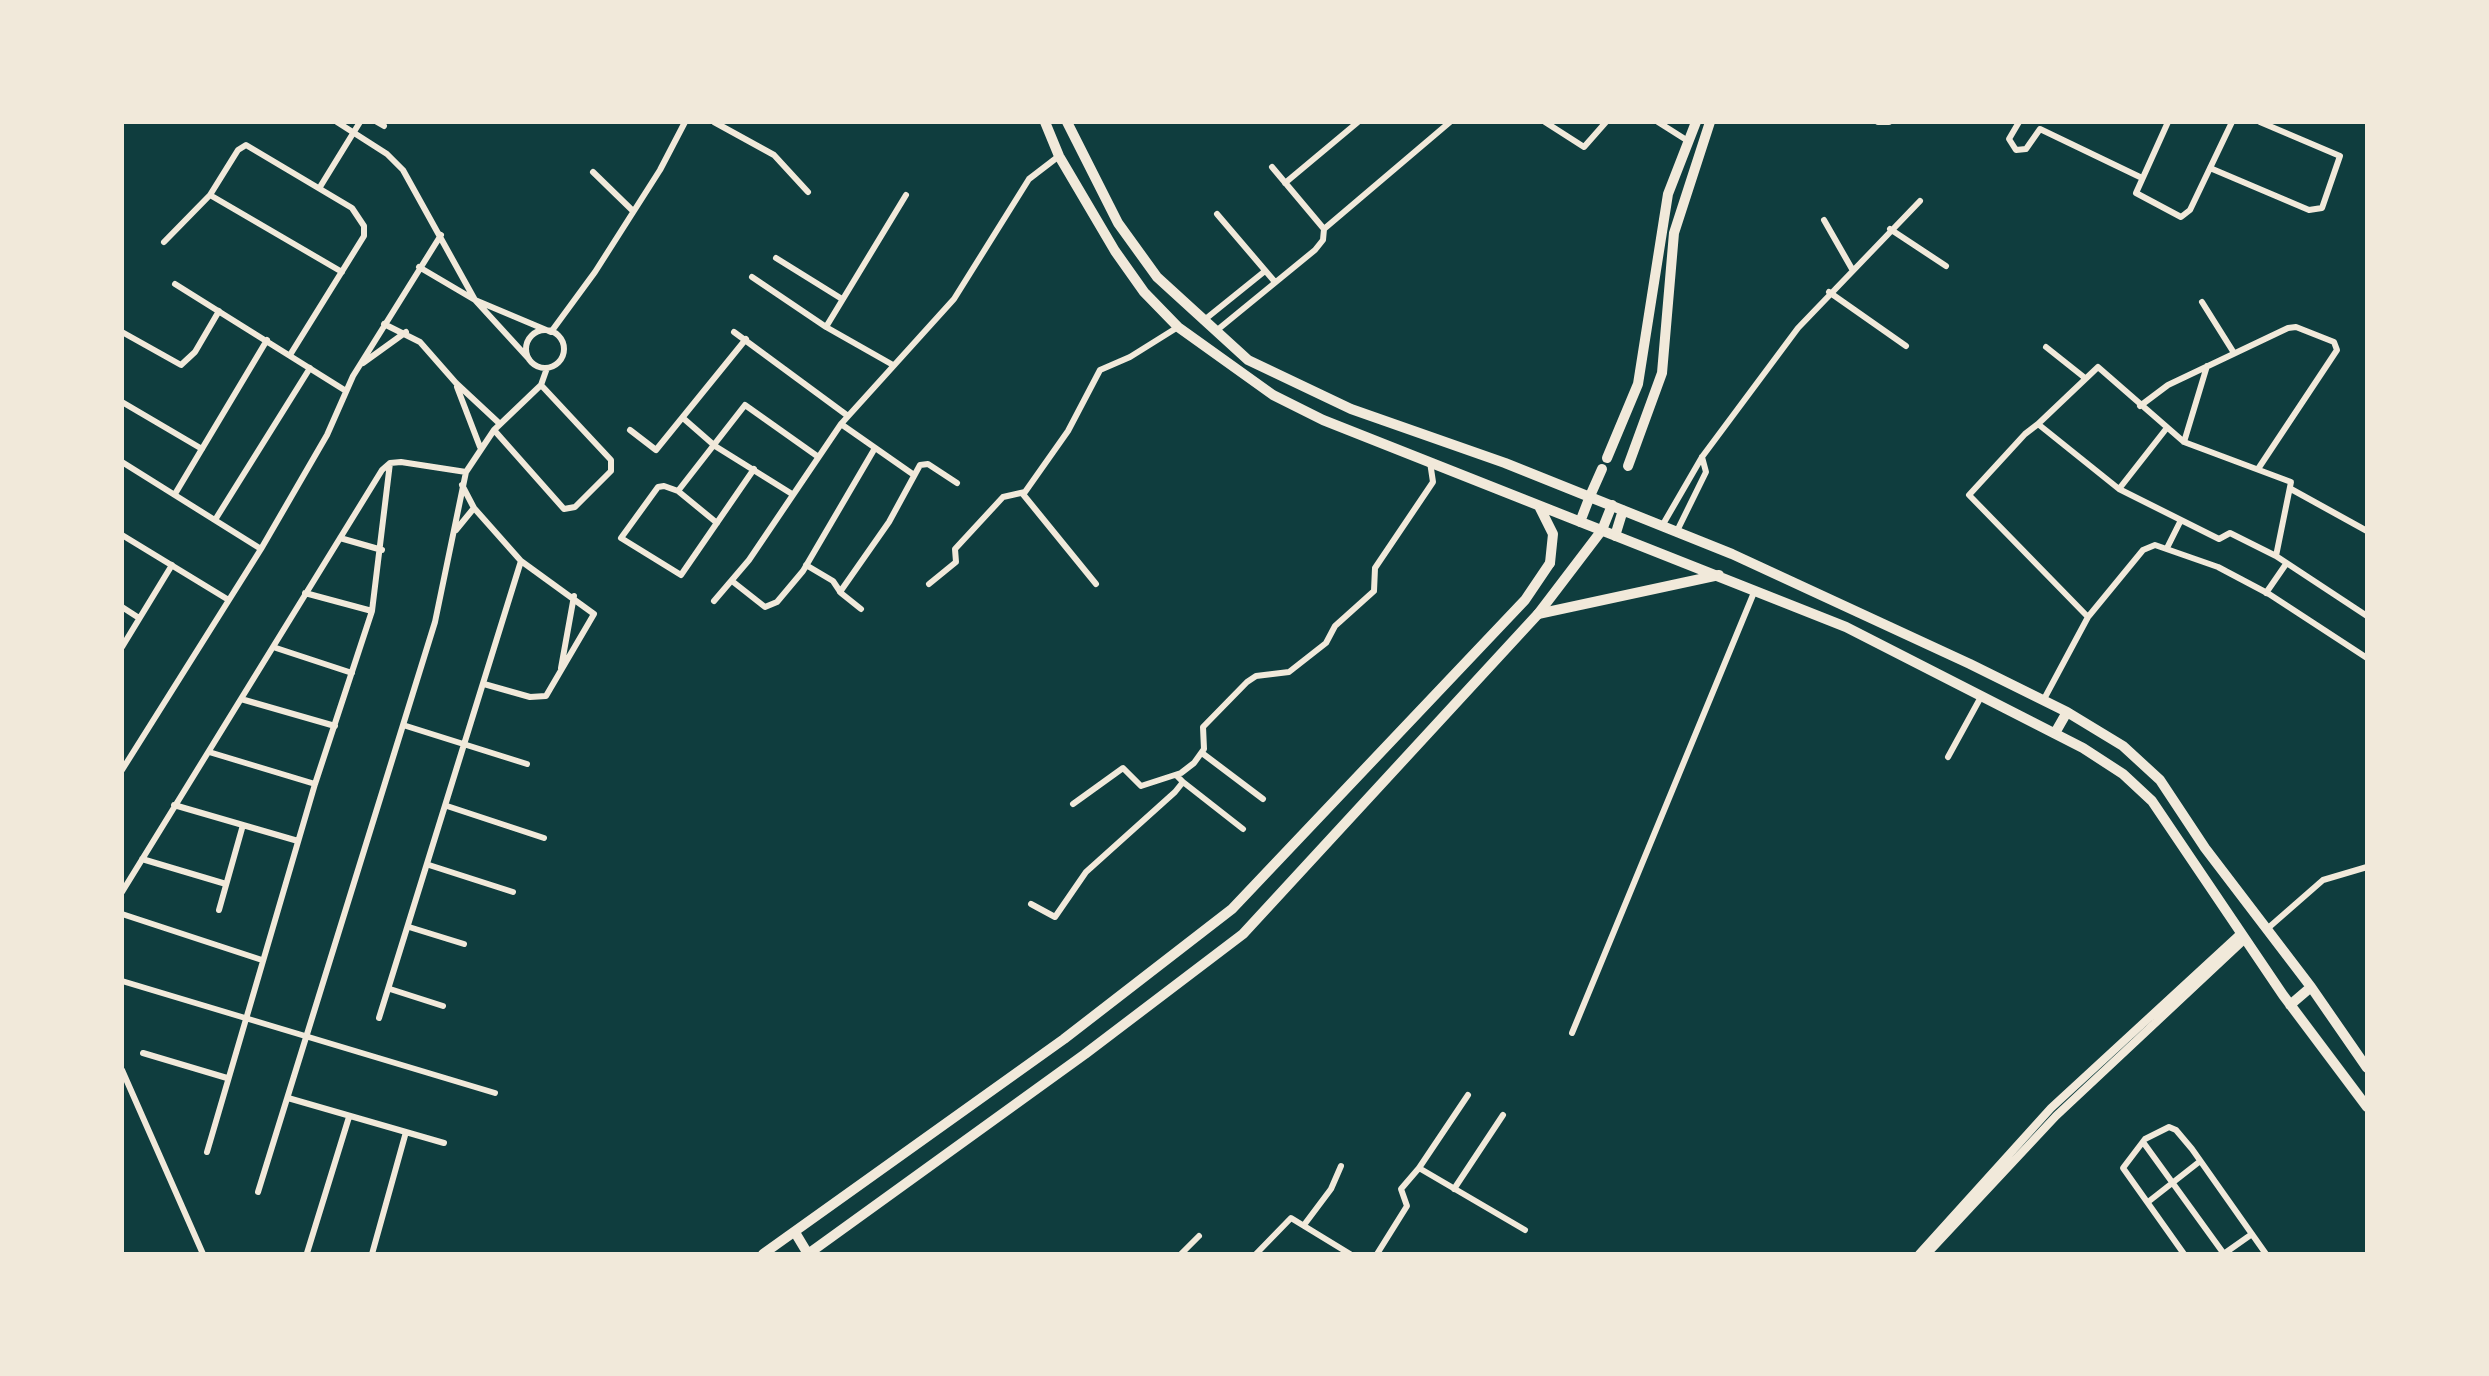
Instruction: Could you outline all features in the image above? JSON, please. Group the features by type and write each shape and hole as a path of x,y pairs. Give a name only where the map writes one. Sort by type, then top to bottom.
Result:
{"main road":[{"path":"1045,122 1059,156 1115,251 1144,292 1178,327 1273,395 1323,420 1846,627 2055,733 2123,774 2152,801 2290,1005 2367,1107"},
{"path":"1067,122 1118,223 1157,277 1248,360 1325,398 1590,496 1827,596 2067,712 2123,746 2160,780 2205,848 2311,987 2367,1068"},
{"path":"1607,458 1638,384 1668,194 1696,122"},
{"path":"1628,466 1662,373 1671,258 1683,196 1710,122"},
{"path":"1668,194 1683,196"},
{"path":"1580,522 1602,469"},
{"path":"796,1234 808,1254 1085,1054 1243,934 1538,614 1602,530 1612,505"},
{"path":"763,1254 796,1234 1064,1039 1232,909 1525,600 1550,563 1553,534 1539,506"},
{"path":"1615,536 1623,510"},
{"path":"1538,614 1721,575"},
{"path":"2055,733 2067,712"},
{"path":"2290,1005 2311,987"}],"street":[{"path":"337,122 395,160 431,216 475,300 529,359 547,368"},
{"path":"320,187 360,122"},
{"path":"551,332 577,298 633,211 685,122"},
{"path":"714,122 774,155 808,192"},
{"path":"1285,183 1358,122"},
{"path":"1214,332 1315,250 1323,240 1324,229 1450,122"},
{"path":"1545,122 1583,147 1589,145 1606,122"},
{"path":"1658,122 1688,141"},
{"path":"1878,122 1889,122"},
{"path":"2019,122 2009,141 2016,150 2026,149 2038,130 2043,130 2142,178"},
{"path":"2168,122 2137,196 2183,217 2232,122"},
{"path":"2210,168 2309,210 2322,208 2340,156 2260,122"},
{"path":"164,242 210,195 238,150 246,145 348,204 364,226 363,238 290,355"},
{"path":"714,601 761,543 841,424 954,299 1029,179 1059,156"},
{"path":"1272,167 1324,229"},
{"path":"593,172 633,211"},
{"path":"210,195 342,272"},
{"path":"826,327 906,195"},
{"path":"1662,526 1702,457 1798,328 1829,292 1920,201"},
{"path":"1217,214 1275,282"},
{"path":"1824,220 1852,269"},
{"path":"1890,229 1946,266"},
{"path":"122,770 261,549 327,435 359,366 441,235"},
{"path":"776,258 842,299"},
{"path":"258,1192 438,610 466,472 480,447 541,385 547,368 559,363 564,351 561,339 551,332 475,300 419,267"},
{"path":"1203,321 1265,271"},
{"path":"752,277 826,327 893,365"},
{"path":"175,284 346,391"},
{"path":"1829,292 1906,346"},
{"path":"2202,302 2234,353"},
{"path":"122,332 181,365 195,352 219,311"},
{"path":"384,324 406,332 420,342 456,383 500,424"},
{"path":"929,584 956,562 954,550 1003,497 1022,493 1064,438 1100,370 1130,357 1178,327"},
{"path":"2140,406 2163,388 2292,327 2319,335 2338,348 2258,469"},
{"path":"359,366 406,332"},
{"path":"529,359 530,339 539,332 551,332"},
{"path":"734,332 848,416"},
{"path":"630,430 653,451 746,339"},
{"path":"175,494 267,340"},
{"path":"2046,347 2085,378"},
{"path":"2184,442 2207,366"},
{"path":"2088,617 1969,495 2003,456 2098,367 2184,442 2289,480 2291,489 2276,556"},
{"path":"215,520 310,368"},
{"path":"456,383 480,447"},
{"path":"494,430 565,510 575,507 611,471 611,460 541,385"},
{"path":"122,402 202,449"},
{"path":"678,491 745,405 817,456"},
{"path":"683,418 715,446 792,494"},
{"path":"841,424 914,475"},
{"path":"2038,424 2119,489 2219,539 2230,533 2276,556 2367,616"},
{"path":"2119,489 2166,429"},
{"path":"732,581 765,607 770,607 806,565 875,448"},
{"path":"1677,531 1706,472 1707,465 1702,457"},
{"path":"122,462 261,549"},
{"path":"122,892 379,475 390,463 406,462 466,472"},
{"path":"1073,804 1123,768 1141,786 1176,775 1194,763 1202,753 1206,743 1203,727 1247,682 1256,676 1286,673 1326,643 1336,624 1373,593 1375,568 1433,482 1430,462"},
{"path":"207,1152 315,784 372,611 382,550 390,463"},
{"path":"840,592 889,522 920,465 928,464 957,483"},
{"path":"717,523 678,491 658,487 621,538 681,575 717,523 754,469"},
{"path":"462,485 474,508 521,561 574,596 592,612 594,618 547,695 540,698 484,684"},
{"path":"2291,489 2367,531"},
{"path":"1022,493 1096,584"},
{"path":"453,533 474,508"},
{"path":"2167,548 2181,520"},
{"path":"122,535 227,599"},
{"path":"340,538 382,550"},
{"path":"2043,701 2088,617 2143,550 2155,545 2214,565 2266,593 2367,658"},
{"path":"379,1018 521,561"},
{"path":"2266,593 2286,564"},
{"path":"122,647 172,565"},
{"path":"806,565 833,581 840,592 861,609"},
{"path":"1572,1033 1755,590"},
{"path":"305,593 372,611"},
{"path":"560,674 574,596"},
{"path":"122,607 139,618"},
{"path":"273,647 352,673"},
{"path":"1948,757 1982,695"},
{"path":"241,699 335,726"},
{"path":"403,725 527,764"},
{"path":"209,752 315,784"},
{"path":"1202,753 1263,799"},
{"path":"1176,775 1243,829"},
{"path":"1031,904 1054,918 1086,872 1183,782"},
{"path":"174,805 298,841"},
{"path":"447,806 544,838"},
{"path":"219,910 243,825"},
{"path":"142,859 226,884"},
{"path":"429,865 513,892"},
{"path":"2267,929 2323,880 2367,867"},
{"path":"122,914 262,960"},
{"path":"409,927 464,944"},
{"path":"1919,1254 2048,1118 2243,936"},
{"path":"122,981 495,1093"},
{"path":"390,989 443,1006"},
{"path":"143,1053 227,1078"},
{"path":"122,1070 203,1254"},
{"path":"1377,1254 1407,1206 1401,1189 1419,1168 1468,1095"},
{"path":"288,1098 444,1143"},
{"path":"1454,1189 1503,1115"},
{"path":"307,1253 349,1117"},
{"path":"2184,1254 2123,1168 2153,1133 2169,1127 2181,1136 2266,1254"},
{"path":"372,1254 406,1132"},
{"path":"2143,1142 2224,1254 2252,1234"},
{"path":"2148,1202 2199,1162"},
{"path":"1304,1225 1331,1189 1341,1166"},
{"path":"1419,1168 1525,1230"},
{"path":"1256,1254 1287,1219 1293,1218 1348,1254"},
{"path":"1181,1254 1199,1236"},
{"path":"1927,1254 1936,1239"}]}
